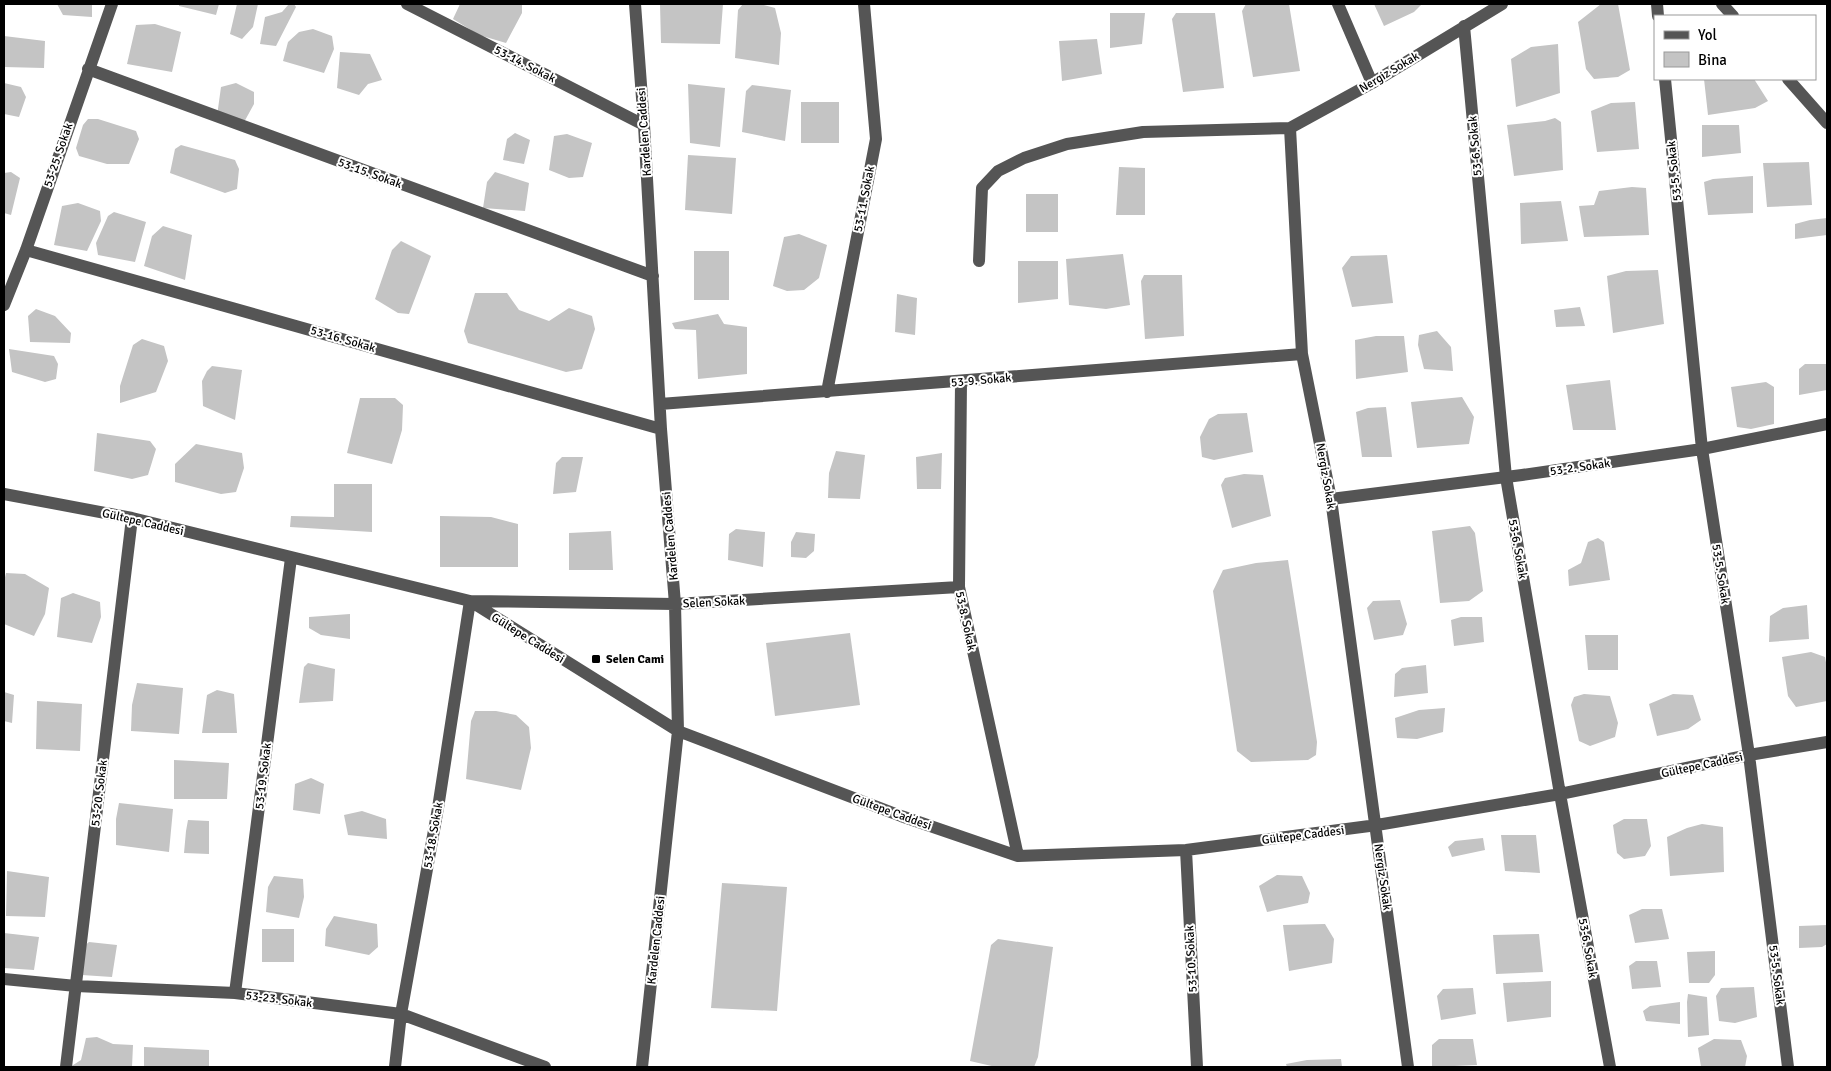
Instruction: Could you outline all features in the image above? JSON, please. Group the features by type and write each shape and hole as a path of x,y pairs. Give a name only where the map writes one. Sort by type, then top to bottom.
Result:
{"street":[{"name":"53-25. Sokak","path":"4,305 26,250 112,4"},
{"name":"53-14. Sokak","path":"407,4 644,125"},
{"name":"Kardelen Caddesi","path":"635,4 644,125 661,429 675,604 678,731 642,1067"},
{"name":"53-11. Sokak","path":"827,392 876,139 864,4"},
{"path":"1338,4 1372,83"},
{"name":"Nergiz Sokak","path":"1408,1067 1330,499 1302,354 1290,128 1372,83 1502,4"},
{"path":"1722,4 1732,15"},
{"name":"53-6. Sokak","path":"1464,26 1506,477 1560,794 1610,1067"},
{"name":"53-15. Sokak","path":"88,69 653,276"},
{"name":"53-5. Sokak","path":"1665,80 1702,449 1749,755 1788,1067"},
{"path":"1789,80 1827,123"},
{"path":"979,261 982,188 998,171 1024,158 1067,144 1143,132 1290,128"},
{"name":"53-16. Sokak","path":"26,250 661,429"},
{"name":"53-9. Sokak","path":"660,404 1302,354"},
{"name":"53-8. Sokak","path":"961,382 959,587 1018,856"},
{"name":"53-2. Sokak","path":"1330,499 1506,477 1702,449 1827,424"},
{"name":"Gültepe Caddesi","path":"4,494 132,518 470,601 678,731 901,816 1018,856 1186,850 1376,826 1560,794 1749,755 1827,742"},
{"name":"53-20. Sokak","path":"66,1067 132,518"},
{"name":"53-19. Sokak","path":"235,994 292,558"},
{"name":"Selen Sokak","path":"470,601 675,604 959,587"},
{"name":"53-18. Sokak","path":"394,1067 401,1014 438,808 470,601"},
{"name":"53-10. Sokak","path":"1186,850 1197,1067"},
{"name":"53-23. Sokak","path":"4,979 76,986 235,994 401,1014 545,1067"}],"building":[{"path":"57,4 92,4 92,17 63,15"},
{"path":"179,4 219,4 216,15 179,6"},
{"path":"237,4 258,4 253,27 242,39 230,34"},
{"path":"289,4 294,4 296,7 276,46 260,44 265,17 282,12"},
{"path":"460,4 522,4 522,13 506,43 479,35 453,19"},
{"path":"660,4 723,4 720,44 661,43"},
{"path":"743,4 760,4 775,8 781,33 779,65 735,58 738,10"},
{"path":"1246,4 1289,4 1300,71 1253,77 1242,11"},
{"path":"1374,4 1422,4 1414,12 1384,26"},
{"path":"1601,4 1618,4 1630,70 1618,77 1594,79 1586,69 1578,22"},
{"path":"1110,13 1145,13 1142,44 1110,48"},
{"path":"1176,13 1215,13 1224,88 1183,92 1172,19"},
{"path":"155,24 181,32 172,72 127,64 136,25"},
{"path":"313,29 332,36 334,49 324,73 283,61 288,42 299,32"},
{"path":"4,36 45,41 44,68 4,67"},
{"path":"1097,39 1102,74 1062,81 1059,41"},
{"path":"1558,44 1560,93 1516,107 1511,59 1531,47"},
{"path":"340,52 370,54 382,80 368,84 359,95 337,88"},
{"path":"1704,80 1755,80 1768,101 1755,108 1708,115"},
{"path":"4,83 21,87 26,97 19,117 4,114"},
{"path":"236,83 254,92 254,104 243,124 217,116 221,87"},
{"path":"688,84 725,88 720,147 690,143"},
{"path":"752,85 791,90 785,141 742,132 746,91"},
{"path":"801,102 839,102 839,143 801,143"},
{"path":"1635,102 1639,149 1597,152 1591,111 1611,103"},
{"path":"1555,118 1561,122 1563,170 1514,176 1507,125 1545,121"},
{"path":"88,119 98,119 136,131 139,139 129,164 107,164 79,156 76,148 83,125"},
{"path":"1702,125 1739,125 1741,153 1702,157"},
{"path":"515,133 530,140 524,164 503,160 507,139"},
{"path":"567,134 592,143 583,177 569,178 549,170 554,136"},
{"path":"181,145 235,160 239,169 237,189 225,193 170,173 175,149"},
{"path":"688,155 736,158 732,214 685,210"},
{"path":"1809,162 1812,205 1767,207 1763,163"},
{"path":"1119,167 1145,168 1145,215 1116,215"},
{"path":"11,172 20,178 11,215 4,213 4,173"},
{"path":"495,172 529,183 525,211 483,208 487,182"},
{"path":"1753,176 1753,213 1708,215 1704,182 1713,179"},
{"path":"1632,187 1646,188 1649,235 1584,237 1579,206 1594,205 1599,191"},
{"path":"1026,194 1058,194 1058,232 1026,232"},
{"path":"1561,201 1568,241 1521,244 1520,203"},
{"path":"78,203 100,211 101,221 87,251 54,245 62,206"},
{"path":"114,212 146,222 135,262 98,255 96,243 108,216"},
{"path":"1827,218 1827,235 1795,239 1795,224"},
{"path":"163,226 192,235 185,280 144,266 152,236"},
{"path":"799,234 827,245 819,278 804,290 787,291 773,286 784,237"},
{"path":"401,241 431,256 409,314 398,313 375,299 392,250"},
{"path":"694,251 729,251 729,300 694,300"},
{"path":"1123,254 1130,305 1106,309 1069,305 1066,259"},
{"path":"1387,255 1393,303 1352,307 1342,268 1351,256"},
{"path":"1018,261 1058,261 1058,299 1018,303"},
{"path":"1658,270 1664,324 1613,333 1607,276 1626,271"},
{"path":"1144,275 1182,275 1184,336 1145,339 1141,281"},
{"path":"475,293 507,293 519,310 549,321 569,308 592,316 595,329 582,369 566,372 468,343 464,331"},
{"path":"897,294 917,298 915,335 895,332"},
{"path":"1580,307 1585,326 1556,327 1554,310"},
{"path":"36,309 55,316 71,333 70,343 30,342 28,316"},
{"path":"718,314 724,324 747,327 747,374 698,379 696,330 675,329 672,323"},
{"path":"1437,331 1451,347 1453,371 1424,369 1418,345 1419,335"},
{"path":"1376,336 1404,336 1408,372 1356,379 1355,340"},
{"path":"142,339 164,346 168,361 156,392 120,403 120,386 133,345"},
{"path":"9,349 54,356 58,364 56,379 45,382 12,372"},
{"path":"1805,364 1827,364 1827,390 1799,395 1799,369"},
{"path":"212,366 242,370 235,420 203,406 202,381"},
{"path":"1610,380 1616,430 1573,430 1566,385"},
{"path":"1766,382 1774,387 1774,424 1751,429 1737,427 1731,387"},
{"path":"1462,397 1474,417 1469,444 1417,448 1411,402"},
{"path":"360,398 395,398 403,405 402,430 392,464 347,453"},
{"path":"1386,407 1392,457 1362,457 1356,412 1368,408"},
{"path":"1247,413 1253,452 1214,460 1202,457 1200,437 1209,419 1218,414"},
{"path":"97,433 150,441 156,449 148,475 132,479 94,471"},
{"path":"196,444 242,453 244,468 236,492 221,494 175,482 175,464"},
{"path":"836,451 865,455 860,499 828,498 829,473"},
{"path":"942,453 941,489 917,489 916,457"},
{"path":"562,457 583,457 576,492 553,494 556,463"},
{"path":"1244,474 1263,475 1271,516 1232,528 1221,485 1225,478"},
{"path":"334,484 372,484 372,532 290,527 291,516 334,517"},
{"path":"440,516 491,517 518,524 518,567 440,567"},
{"path":"1470,526 1475,533 1483,591 1469,601 1440,603 1432,531"},
{"path":"736,529 765,532 763,567 728,560 729,534"},
{"path":"611,531 613,570 569,570 569,533"},
{"path":"796,532 815,534 814,551 806,558 791,557 791,542"},
{"path":"1598,538 1604,542 1610,580 1569,586 1568,570 1581,563 1588,542"},
{"path":"1288,560 1317,742 1316,755 1308,760 1251,762 1237,751 1213,591 1223,570 1256,563"},
{"path":"6,573 25,574 49,588 45,614 34,636 4,624 4,582"},
{"path":"73,593 100,602 101,617 92,643 57,637 61,598"},
{"path":"1400,600 1407,624 1403,635 1374,640 1367,608 1373,601"},
{"path":"1807,605 1809,639 1769,642 1770,616 1783,608"},
{"path":"350,614 350,639 321,635 309,628 309,617"},
{"path":"1461,617 1482,617 1484,642 1454,646 1451,620"},
{"path":"850,633 860,705 775,716 766,643"},
{"path":"1585,635 1618,635 1618,670 1588,670"},
{"path":"1811,652 1825,657 1827,701 1796,707 1788,696 1782,657"},
{"path":"308,663 335,669 333,701 299,703 304,667"},
{"path":"1426,665 1428,693 1394,697 1395,674 1402,668"},
{"path":"137,683 183,688 179,734 131,731 132,705"},
{"path":"217,690 234,694 237,733 202,733 207,695"},
{"path":"4,692 14,695 12,723 4,721"},
{"path":"1584,694 1610,696 1618,723 1615,737 1590,746 1579,741 1571,705 1574,697"},
{"path":"1673,694 1693,695 1701,720 1688,729 1657,736 1649,704"},
{"path":"37,701 82,704 80,751 36,749"},
{"path":"1445,708 1443,732 1417,739 1397,738 1395,718 1419,710"},
{"path":"475,711 496,711 516,715 529,727 531,748 521,790 466,779 471,721"},
{"path":"174,760 229,763 227,799 174,799"},
{"path":"311,778 324,784 320,814 293,810 295,784"},
{"path":"119,803 173,809 169,852 116,845 116,819"},
{"path":"362,811 386,819 387,839 348,835 344,815"},
{"path":"1624,819 1647,819 1651,846 1645,856 1624,859 1617,853 1613,825"},
{"path":"188,820 209,821 209,854 184,853"},
{"path":"1702,824 1723,827 1724,872 1670,876 1667,837"},
{"path":"1501,835 1536,835 1540,873 1505,871"},
{"path":"1483,838 1485,850 1452,857 1448,847 1455,841"},
{"path":"7,871 49,877 45,917 6,916"},
{"path":"1277,875 1302,876 1310,893 1308,903 1267,912 1259,886"},
{"path":"274,876 303,879 304,897 299,918 266,912 268,887"},
{"path":"722,883 787,887 777,1011 711,1008"},
{"path":"1642,909 1662,909 1669,939 1635,943 1629,915"},
{"path":"334,916 377,924 378,947 369,955 325,946 326,929"},
{"path":"1325,924 1334,939 1332,963 1289,971 1283,925"},
{"path":"1827,925 1827,944 1822,947 1799,948 1799,926"},
{"path":"262,929 294,929 294,962 262,962"},
{"path":"4,933 39,937 34,970 4,968"},
{"path":"1539,934 1543,972 1496,974 1493,935"},
{"path":"998,939 1053,947 1038,1057 1034,1067 996,1067 970,1061 991,945"},
{"path":"89,942 117,945 112,977 82,975 83,947"},
{"path":"1715,951 1715,975 1709,983 1689,983 1687,952"},
{"path":"1636,961 1657,961 1661,987 1632,989 1629,966"},
{"path":"1551,981 1551,1017 1507,1022 1503,983"},
{"path":"1754,987 1757,1017 1735,1023 1719,1021 1716,996 1721,988"},
{"path":"1473,988 1476,1014 1441,1020 1437,996 1443,989"},
{"path":"1688,994 1707,997 1709,1035 1688,1037"},
{"path":"1680,1002 1680,1024 1646,1021 1643,1011 1650,1006"},
{"path":"97,1037 113,1044 133,1045 132,1067 70,1067 81,1060 86,1038"},
{"path":"1439,1039 1473,1039 1477,1065 1432,1067 1432,1045"},
{"path":"1714,1039 1741,1040 1747,1056 1745,1067 1701,1067 1698,1048"},
{"path":"144,1047 209,1050 209,1067 144,1067"},
{"path":"1341,1059 1342,1067 1287,1067 1286,1064 1307,1060"}],"place":[{"name":"Selen Cami","path":"596,659"}]}
